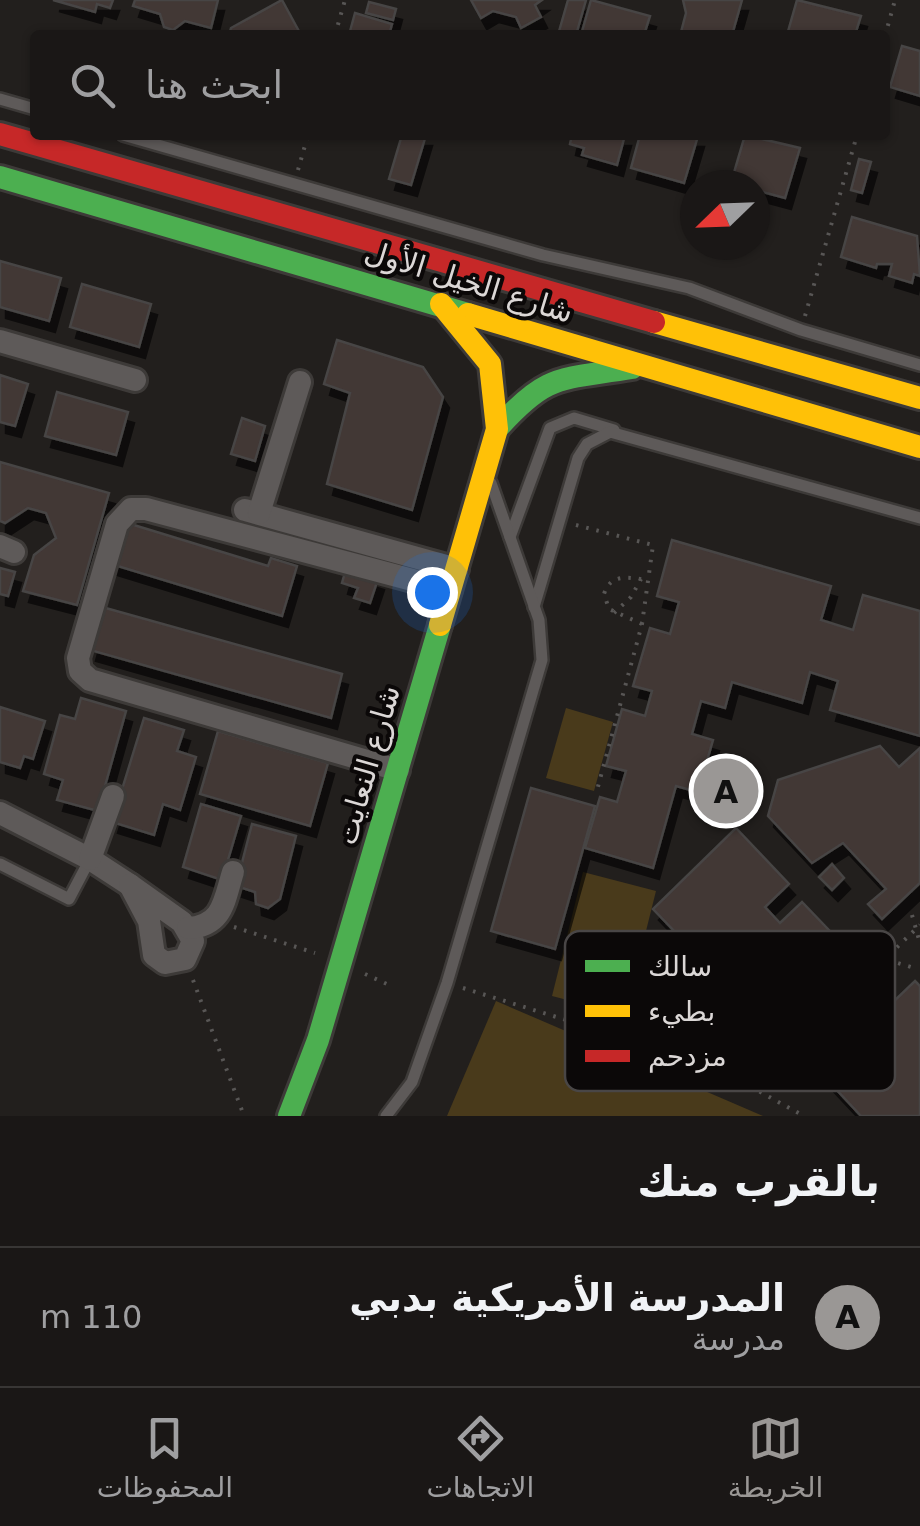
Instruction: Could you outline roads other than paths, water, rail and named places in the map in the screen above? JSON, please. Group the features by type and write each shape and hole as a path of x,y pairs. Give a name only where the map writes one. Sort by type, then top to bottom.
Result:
{"main road":[{"name":"شارع الخيل الأول","path":"0,134 920,398"},
{"name":"شارع الخيل الأول","path":"0,177 920,448"},
{"name":"شارع النعايت","path":"289,1116 341,962 497,429 490,364 441,304"},
{"name":"شارع النعايت","path":"497,429 526,395 546,382 646,367"}],"street":[{"path":"0,341 135,380"},
{"path":"300,382 252,512 454,579"},
{"path":"398,770 90,680 80,671 78,658 116,524 125,512 138,508 454,579"},
{"path":"90,858 112,796"},
{"path":"0,813 90,858 130,885 188,928 193,940 185,960 165,963 154,955 149,921 130,885"},
{"path":"188,928 215,921 234,872"}],"lane":[{"path":"0,99 30,108"},
{"path":"140,140 543,255 675,284 801,330 920,364"},
{"path":"510,537 550,428 574,418 920,518"},
{"path":"534,607 587,444 600,435 620,432"},
{"path":"391,1113 412,1082 447,983 542,660 542,633 486,469"},
{"path":"0,864 69,899 90,858"}],"place":[{"name":"المدرسة الأمريكية بدبي","path":"726,791"}]}
